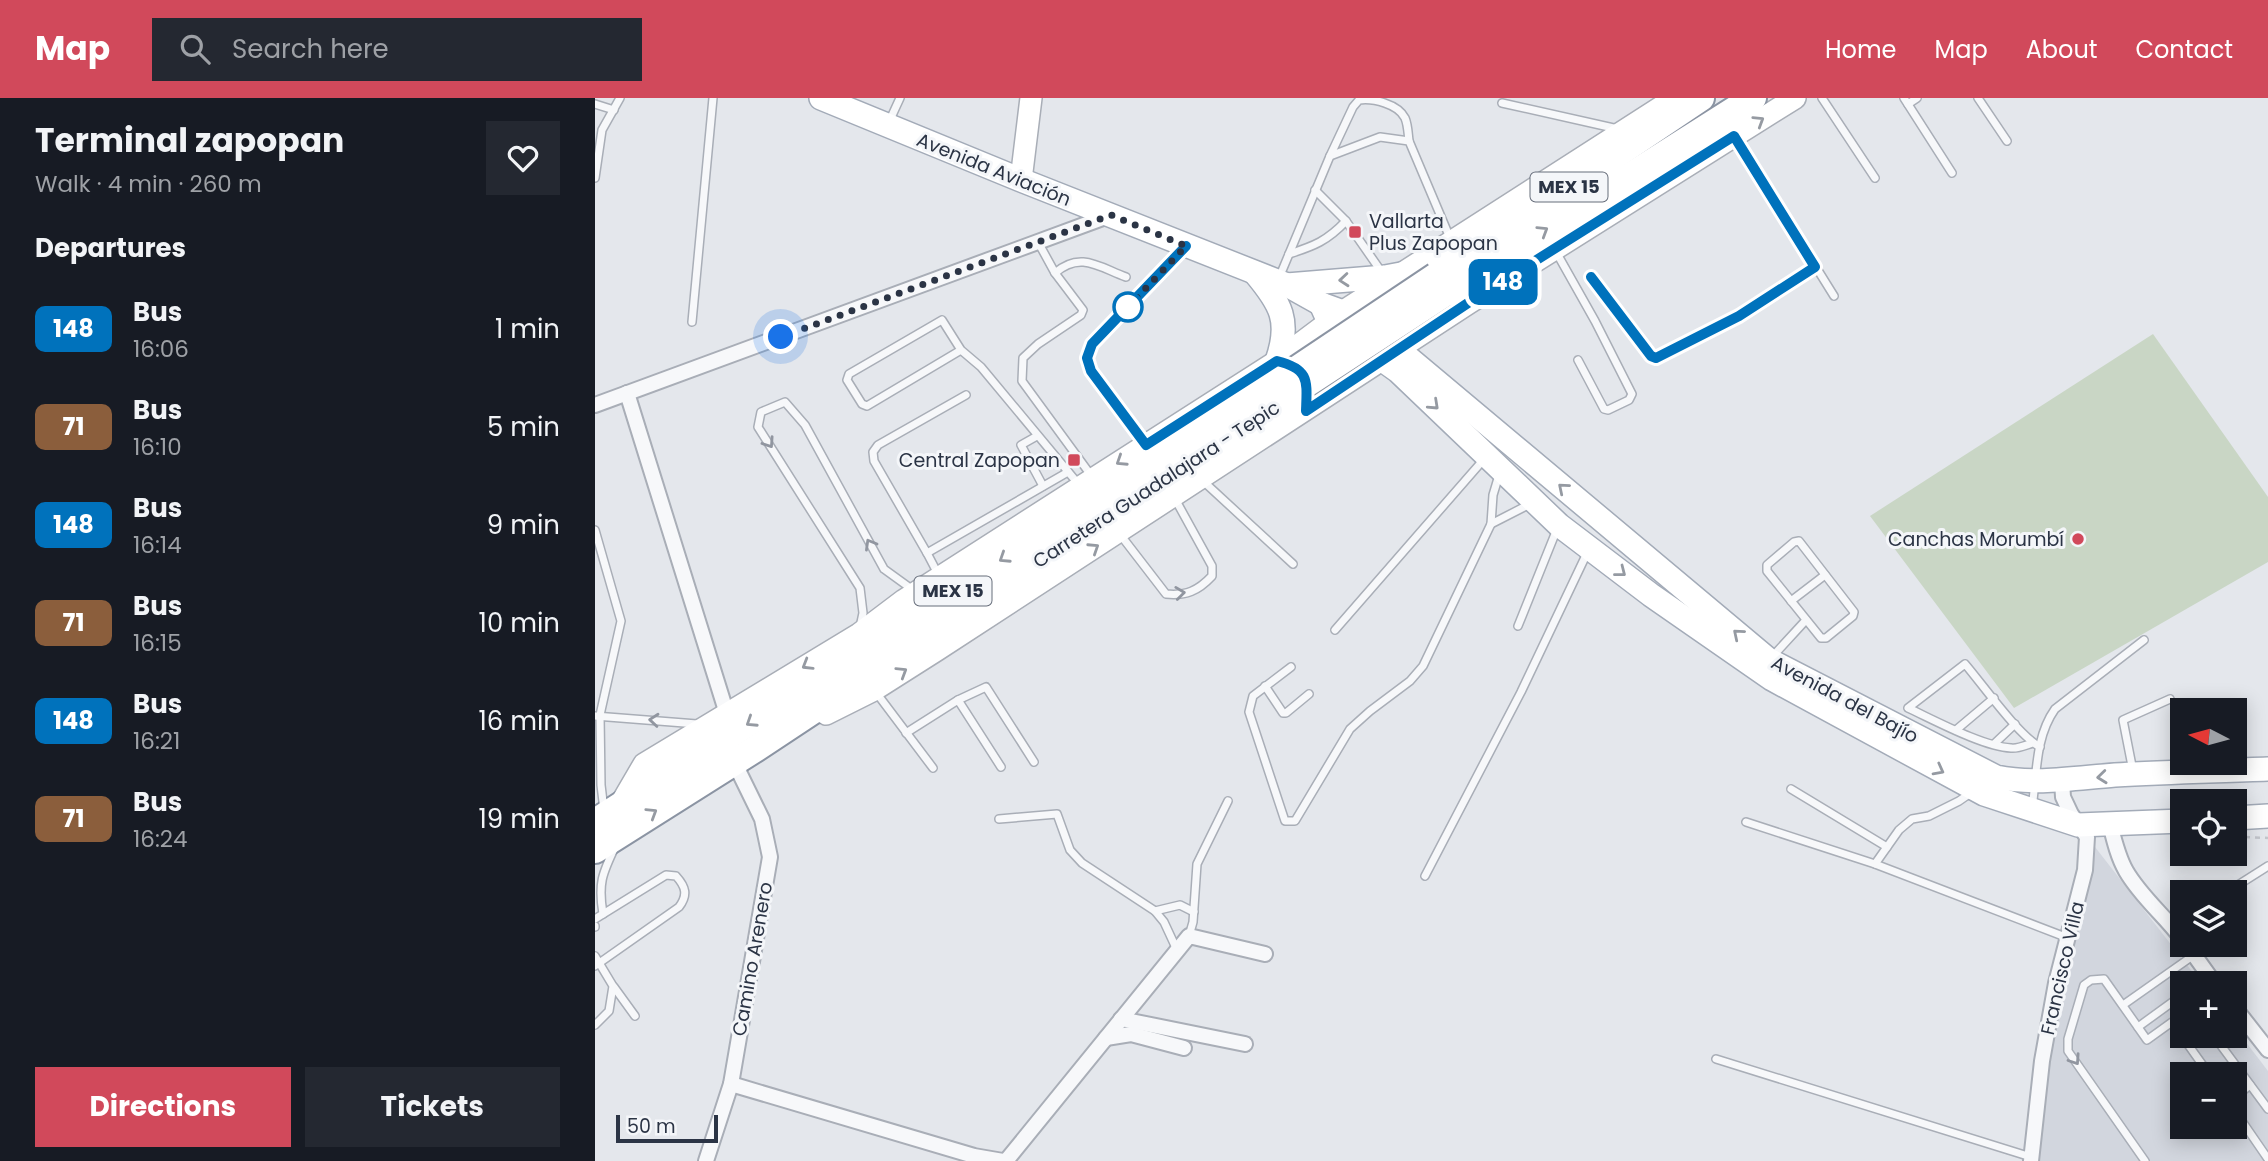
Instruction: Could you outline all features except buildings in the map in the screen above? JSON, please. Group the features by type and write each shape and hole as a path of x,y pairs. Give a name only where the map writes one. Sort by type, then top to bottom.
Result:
{"highway":[{"name":"Carretera Guadalajara - Tepic","path":"610,819 746,754 868,684 1292,385 1442,265 1701,98"},
{"name":"Carretera Guadalajara - Tepic","path":"1442,265 1753,98"},
{"name":"Carretera Guadalajara - Tepic","path":"595,850 610,819 1292,385"}],"main road":[{"name":"Avenida Aviación","path":"821,98 1282,283 1391,354"},
{"path":"1021,180 1031,98"},
{"path":"1282,283 1393,275 1442,265 1623,131 1675,98"},
{"path":"610,819 644,764 859,634 1081,479 1146,445 1292,385 1391,354 1795,98"},
{"path":"1442,265 1426,267 1424,282 1427,289 1440,300 1468,303"},
{"path":"1255,273 1278,303 1282,315 1292,385"},
{"path":"868,684 1118,533 1201,479 1292,385 1331,313 1393,275"},
{"name":"Avenida del Bajío","path":"1391,354 1494,462 1559,524 1651,595 1772,679 1975,789 2078,825 2170,822"},
{"name":"Avenida del Bajío","path":"1391,354 1769,660 1996,778 2014,781 2061,781 2268,769"},
{"path":"2247,817 2268,816"}],"street":[{"path":"595,405 1111,215"},
{"path":"627,394 727,714"},
{"name":"Camino Arenero","path":"706,1161 731,1084 770,857 762,819 740,774 746,754"},
{"name":"Francisco Villa","path":"2031,1159 2042,1061 2056,983 2085,870 2087,836 2063,797 2061,781"},
{"path":"2110,824 2126,871 2162,918 2170,924"},
{"path":"731,1084 974,1158 1005,1161 1189,936 1265,954"},
{"path":"1122,1019 1245,1044"},
{"path":"2247,1024 2268,1050"},
{"path":"1106,1038 1131,1034 1184,1048"}],"lane":[{"path":"595,178 603,130 620,98"},
{"path":"692,322 713,98"},
{"path":"888,126 900,98"},
{"path":"1822,98 1875,178"},
{"path":"1917,98 1906,101 1952,173"},
{"path":"1977,98 2007,141"},
{"path":"1282,283 1289,254 1315,190 1353,107 1359,100 1371,99 1399,110 1407,124 1409,141 1442,265"},
{"path":"1502,103 1623,131"},
{"path":"595,104 614,110"},
{"path":"1734,136 1834,296"},
{"path":"1330,156 1380,137 1409,141"},
{"path":"1315,190 1393,275"},
{"path":"1289,254 1318,244 1346,222"},
{"path":"1038,242 1055,273 1083,310 1081,315 1038,344 1023,358 1021,381 1081,479"},
{"path":"1146,445 1091,371 1087,358 1092,344 1186,246"},
{"path":"1555,249 1632,394 1629,400 1608,410 1604,409 1578,360"},
{"path":"1055,273 1066,263 1082,260 1126,277"},
{"path":"1591,277 1651,356 1656,358 1739,316 1815,267"},
{"path":"961,350 867,406 862,404 847,380 849,374 939,320 945,322 961,350 981,367 1037,436 1081,479"},
{"path":"940,577 874,461 873,452 878,445 966,395"},
{"path":"859,634 863,613 860,588 758,427 761,412 785,402 805,425 884,569 916,592"},
{"path":"1037,436 1021,445 1043,486"},
{"path":"1291,667 1253,696 1249,712 1286,821 1290,822 1295,821 1350,729 1410,681 1423,666 1490,524 1494,462"},
{"path":"1335,630 1494,462"},
{"path":"927,553 1043,486 1081,479"},
{"path":"1201,479 1293,564"},
{"path":"1118,533 1166,594 1181,596 1201,588 1212,576 1212,566 1174,496"},
{"path":"1490,524 1536,502"},
{"path":"1518,626 1559,524"},
{"path":"595,530 621,621 597,716 601,785 610,819 599,892 603,914"},
{"path":"1799,541 1825,575 1854,612 1853,616 1826,638 1821,638 1767,570 1767,565 1794,542 1799,541"},
{"path":"1425,876 1521,692 1590,548"},
{"path":"1791,601 1825,575"},
{"path":"1769,660 1806,620"},
{"path":"2031,808 2036,781 2036,745 2055,709 2144,640"},
{"path":"1965,664 2036,745 2014,749 1994,744 1955,730 1908,708 1965,664"},
{"path":"868,684 933,768"},
{"path":"906,733 958,699 986,687 1034,762"},
{"path":"1265,687 1283,713 1309,694"},
{"path":"1955,730 1994,698"},
{"path":"958,699 1001,767"},
{"path":"2133,775 2123,720 2170,699"},
{"path":"597,716 708,725"},
{"path":"1994,744 2015,724"},
{"path":"1791,789 1887,847"},
{"path":"1875,864 1899,830 1912,819 1929,816 1959,802 1975,789"},
{"path":"1189,936 1194,912 1197,864 1228,801"},
{"path":"999,819 1057,814 1070,850 1082,863 1155,911 1164,922 1177,950"},
{"path":"1747,822 1875,864 2068,938"},
{"path":"2246,880 2268,866"},
{"path":"595,919 666,876 676,876 684,886 685,898 679,907 596,962 635,1016"},
{"path":"1155,911 1180,905 1194,912"},
{"path":"2123,1005 2181,957"},
{"path":"2145,1161 2068,1051 2068,1039 2084,985 2091,980 2104,979 2147,1040 2170,1023"},
{"path":"595,1025 609,1011 613,986"},
{"path":"2138,1027 2170,1004"},
{"path":"2164,1009 2170,1019"},
{"path":"2223,1048 2268,1109"},
{"path":"1716,1059 2031,1159"},
{"path":"2247,1128 2268,1158"}],"path":[{"path":"2247,837 2268,838"}],"shaded area":[{"path":"2095,847 2170,943 2170,957 2181,957 2192,971 2170,971 2170,1048 2247,1048 2247,1044 2268,1071 2268,1161 2035,1161 2055,987"}],"green space":[{"name":"Canchas Morumbí","path":"2153,334 2268,497 2268,562 2014,708 1870,516"}],"bus line":[{"name":"148","path":"1186,246 1092,344 1087,358 1091,371 1146,445 1277,361 1293,365 1303,374 1307,382 1306,411 1468,303 1734,136 1815,267 1739,316 1656,358 1651,356 1591,277"}],"place":[{"name":"Vallarta Plus Zapopan","path":"1355,232"},
{"name":"Central Zapopan","path":"1074,460"},
{"name":"Canchas Morumbí","path":"2078,539"}],"route":[{"path":"781,337 1111,215 1186,246 1128,307"}]}
